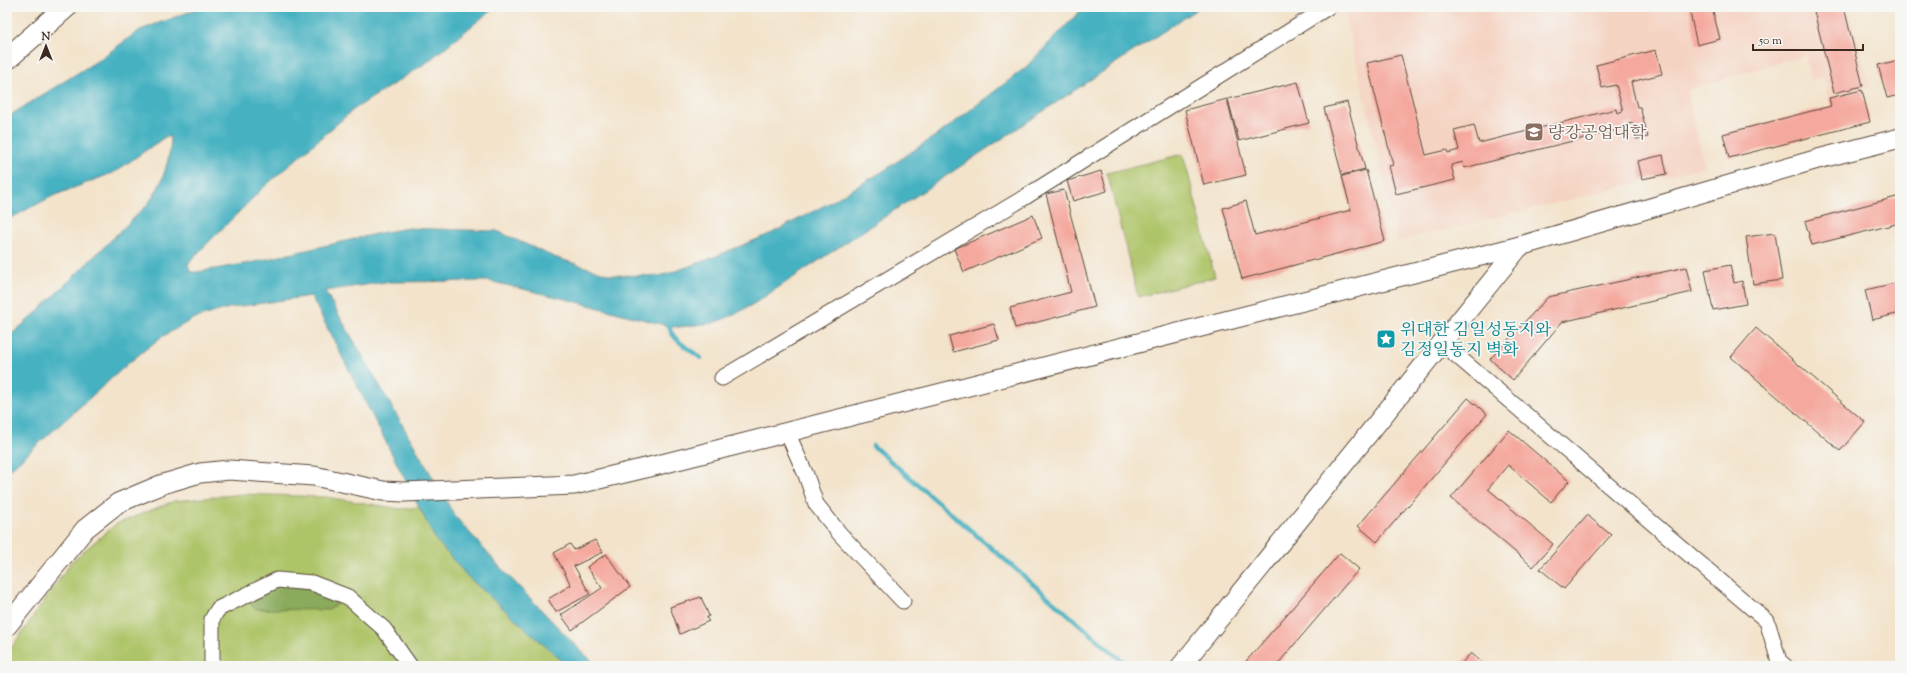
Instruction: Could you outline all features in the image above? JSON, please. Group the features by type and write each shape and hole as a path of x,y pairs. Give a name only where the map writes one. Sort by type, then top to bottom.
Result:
{"highway":[{"path":"7,59 66,7"}],"main road":[{"path":"7,626 85,529 118,503 163,484 200,473 229,470 314,476 383,491 404,492 574,485 1520,246 1818,159 1900,138"},
{"path":"1181,666 1520,246"}],"street":[{"path":"722,378 1022,199 1328,7"},
{"path":"1442,343 1768,621 1779,661 1785,666"},
{"path":"787,432 806,475 816,504 840,534 903,601"},
{"path":"212,666 212,618 218,610 277,580 312,583 348,597 384,629 410,666"}],"shaded area":[{"name":"량강공업대학","path":"1358,7 1848,7 1870,86 1828,97 1824,77 1811,80 1805,55 1687,90 1705,167 1398,241 1345,15"}],"green space":[{"path":"1183,154 1215,277 1138,297 1107,173"},
{"path":"243,494 326,497 401,509 419,507 436,540 468,577 568,666 7,666 7,654 72,561 116,524 174,501"},
{"path":"278,580 340,597 338,603 329,610 256,609 252,606 248,596"}],"water":[{"path":"202,7 498,7 489,12 426,63 353,110 264,187 190,261 188,265 191,272 250,263 408,228 497,231 554,257 611,275 659,276 709,259 772,233 829,203 880,173 947,128 1026,67 1084,7 1200,7 755,303 734,315 713,323 679,327 668,326 489,281 385,282 325,291 455,516 498,565 582,652 598,666 568,666 468,577 436,540 311,296 229,308 193,319 160,338 131,361 7,472 7,338 36,313 147,205 163,176 168,162 171,142 170,137 165,137 115,172 53,196 7,220 7,117 100,59 140,30"}],"building":[{"path":"1712,7 1720,39 1697,45 1689,8"},
{"path":"1813,7 1844,7 1863,86 1834,93"},
{"path":"1656,50 1662,74 1631,82 1637,107 1640,107 1648,137 1636,139 1632,123 1621,126 1621,129 1464,168 1463,162 1451,165 1455,180 1396,194 1389,166 1393,165 1367,63 1401,55 1426,155 1447,150 1448,153 1459,150 1454,130 1474,125 1479,143 1616,109 1617,113 1623,111 1616,85 1602,88 1596,65"},
{"path":"1899,60 1900,95 1887,98 1878,65"},
{"path":"1298,82 1309,123 1239,141 1228,99"},
{"path":"1862,90 1870,122 1729,158 1723,134 1831,106 1829,98"},
{"path":"1227,99 1246,175 1204,185 1185,110"},
{"path":"1347,102 1365,169 1342,175 1324,108"},
{"path":"1663,155 1667,174 1642,179 1638,161"},
{"path":"1366,170 1385,241 1242,279 1223,208 1246,201 1255,235 1351,210 1342,176"},
{"path":"1101,171 1107,191 1073,201 1067,181"},
{"path":"1064,190 1095,307 1015,328 1010,308 1071,292 1046,194"},
{"path":"1900,196 1900,223 1812,245 1805,221"},
{"path":"1033,215 1042,238 964,272 954,249"},
{"path":"1775,233 1782,280 1753,284 1746,237"},
{"path":"1730,265 1734,283 1742,281 1746,304 1713,310 1705,270"},
{"path":"1686,267 1692,292 1562,322 1513,380 1490,359 1548,297"},
{"path":"1900,282 1900,313 1872,320 1865,290"},
{"path":"994,324 999,340 953,352 949,336"},
{"path":"1756,328 1865,422 1840,451 1731,357"},
{"path":"1468,398 1487,414 1377,542 1358,526"},
{"path":"1509,430 1569,481 1551,502 1508,465 1488,489 1553,544 1533,567 1451,498"},
{"path":"1587,515 1611,535 1564,589 1540,569"},
{"path":"595,540 603,552 574,566 590,594 556,612 548,599 571,585 554,553 570,544 574,550"},
{"path":"1340,553 1359,569 1276,666 1242,666"},
{"path":"606,554 630,587 572,630 561,615 602,588 587,567"},
{"path":"701,597 709,616 706,618 709,621 680,634 670,607"},
{"path":"1471,653 1486,666 1459,666"}],"waterway":[{"path":"670,321 669,327 675,337 685,347 701,358"},
{"path":"873,446 1128,666"}],"place":[{"name":"량강공업대학","path":"1534,132"},
{"name":"위대한 김일성동지와 김정일동지 벽화","path":"1386,339"}]}
